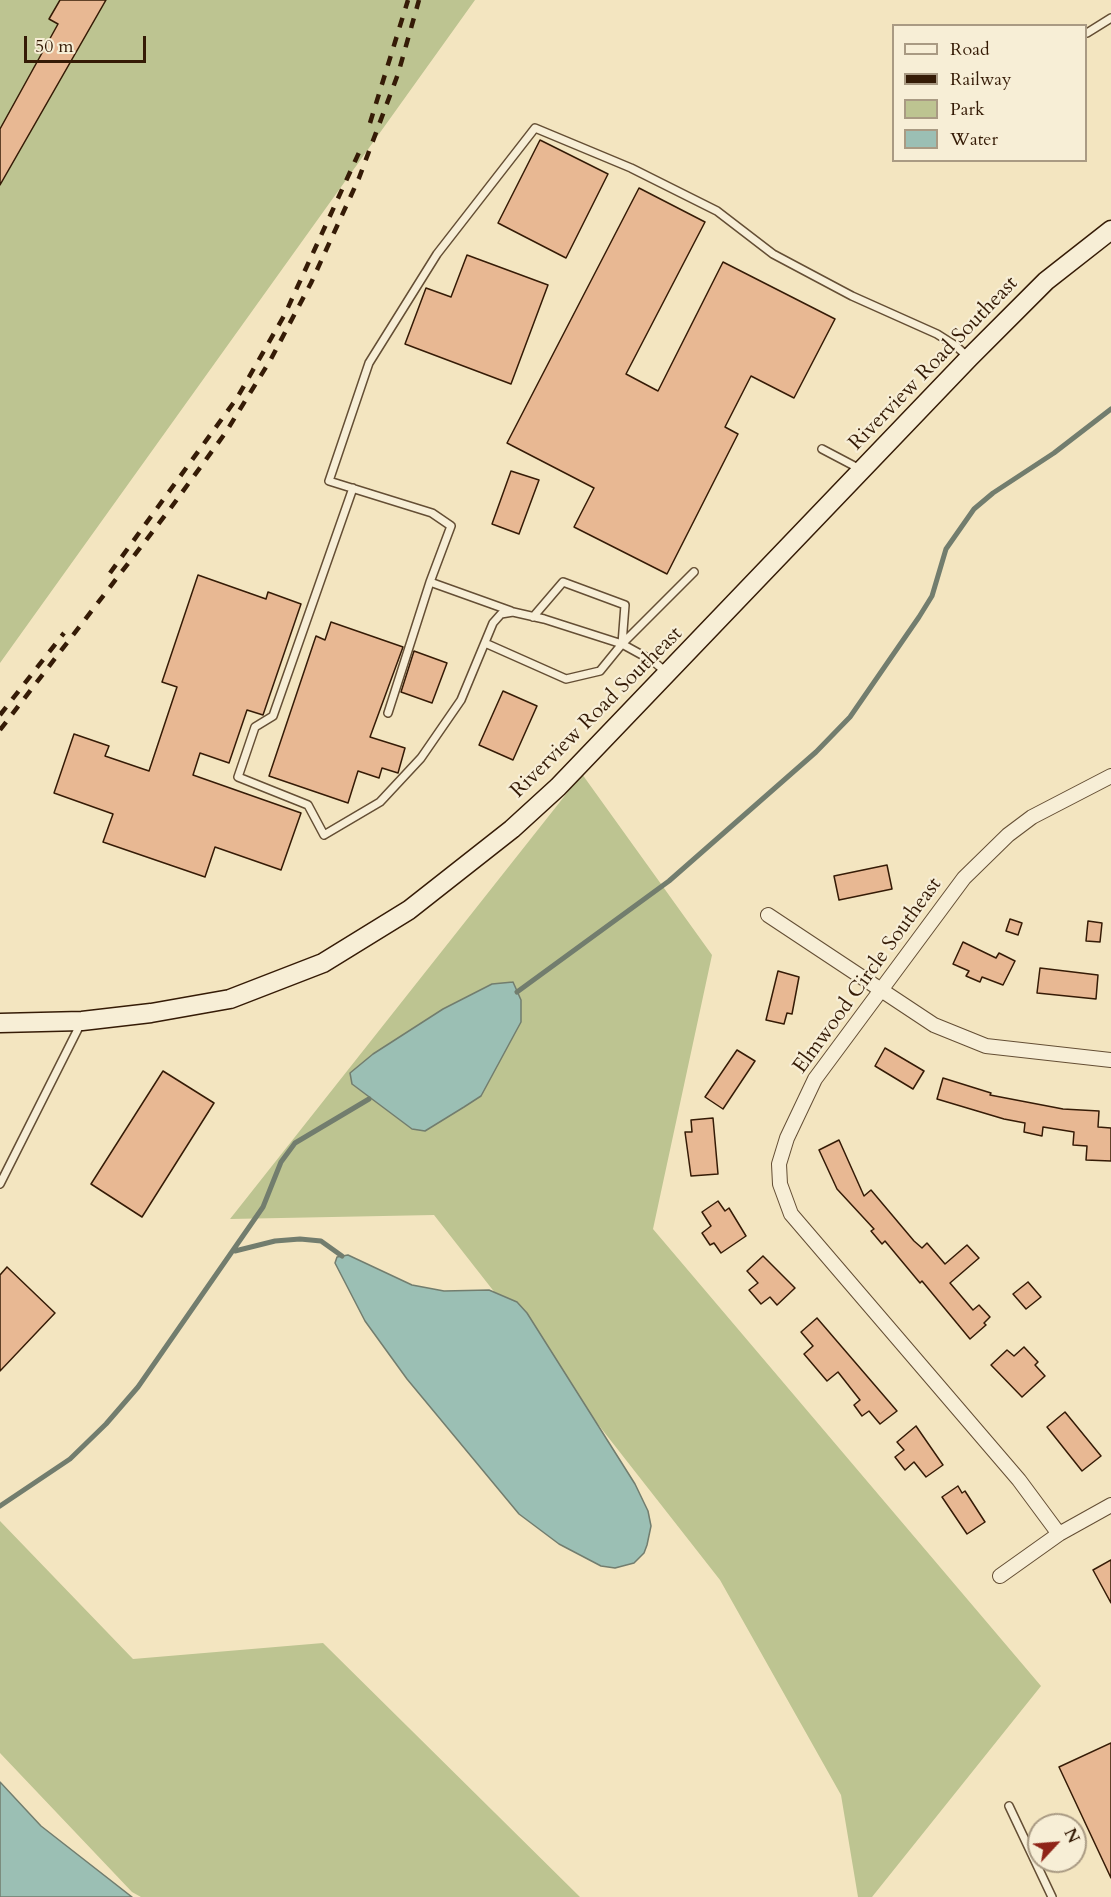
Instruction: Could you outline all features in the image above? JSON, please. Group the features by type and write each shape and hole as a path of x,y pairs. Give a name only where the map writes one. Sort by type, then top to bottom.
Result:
{"street":[{"name":"Riverview Road Southeast","path":"0,1023 82,1021 151,1013 230,999 298,975 348,950 409,910 512,829 558,787 669,674 969,358 1046,281 1111,230"},
{"name":"Elmwood Circle Southeast","path":"1059,1534 1019,1480 791,1214 780,1184 779,1164 787,1138 816,1080 964,878 1008,835 1032,817 1111,776"},
{"path":"768,915 934,1025 986,1046 1111,1059"},
{"path":"1000,1576 1059,1534 1111,1505"}],"lane":[{"path":"1087,33 1111,18"},
{"path":"388,713 430,582 451,526 432,513 329,481 369,363 437,254 535,128 631,168 717,211 772,254 842,291 937,334 969,358"},
{"path":"822,449 863,471"},
{"path":"353,488 273,716 255,727 238,777 308,805 324,835 336,831 380,802 421,758 461,700 493,622 501,614 513,612"},
{"path":"485,643 566,679 600,671 622,644 694,572"},
{"path":"430,582 513,612 622,644 653,661 669,674"},
{"path":"533,617 563,582 625,605 622,644"},
{"path":"0,1184 82,1021"},
{"path":"1009,1806 1052,1897"}],"green space":[{"path":"0,0 475,0 0,663"},
{"path":"582,774 712,955 653,1229 1041,1686 872,1897 858,1897 841,1795 720,1580 434,1215 230,1219"},
{"path":"0,1521 133,1659 323,1643 580,1897 141,1897 132,1892 0,1753"}],"water":[{"path":"513,982 521,1000 521,1022 481,1096 464,1107 425,1131 412,1129 352,1084 350,1073 373,1054 443,1009 492,984"},
{"path":"348,1255 412,1285 444,1291 489,1290 517,1302 527,1313 635,1484 648,1511 651,1526 647,1545 644,1553 634,1563 615,1568 601,1566 559,1544 519,1514 407,1379 365,1321 335,1263 337,1257"},
{"path":"0,1782 41,1826 132,1897 0,1897"}],"building":[{"path":"60,0 106,0 0,185 0,129 58,24 49,19"},
{"path":"540,140 608,174 566,258 498,223"},
{"path":"639,188 705,222 626,374 658,391 723,262 835,319 794,398 751,376 725,427 738,434 667,574 574,527 594,488 507,443"},
{"path":"467,255 548,285 511,384 405,344 426,288 451,297"},
{"path":"511,471 539,480 519,534 492,524"},
{"path":"198,575 266,599 268,592 301,604 263,715 247,710 229,763 200,753 193,775 301,813 281,870 215,847 205,877 103,842 113,814 54,793 74,734 109,746 105,756 149,771 177,687 162,682"},
{"path":"331,622 403,647 370,737 405,748 398,773 382,768 379,778 358,771 348,803 269,776 316,636 325,640"},
{"path":"414,651 447,663 432,703 401,692"},
{"path":"503,691 537,706 513,760 479,745"},
{"path":"887,865 892,889 839,900 834,876"},
{"path":"1010,919 1022,923 1018,935 1006,931"},
{"path":"1088,921 1102,923 1100,942 1086,941"},
{"path":"963,942 996,958 999,953 1015,961 1003,985 982,977 980,982 966,976 969,971 953,964"},
{"path":"1040,968 1098,975 1096,999 1037,993"},
{"path":"778,971 799,977 792,1014 787,1013 784,1024 766,1020"},
{"path":"885,1048 924,1071 913,1089 875,1066"},
{"path":"737,1050 755,1061 723,1109 705,1097"},
{"path":"163,1071 214,1103 142,1217 91,1184"},
{"path":"943,1078 991,1093 990,1095 1063,1109 1099,1111 1098,1127 1111,1128 1111,1161 1086,1160 1087,1146 1073,1145 1074,1132 1043,1127 1042,1136 1024,1132 1025,1123 937,1099"},
{"path":"713,1118 718,1174 691,1176 685,1132 692,1132 691,1120"},
{"path":"839,1140 864,1196 871,1190 922,1248 927,1243 945,1264 967,1245 979,1258 950,1283 973,1310 979,1305 990,1317 984,1323 986,1325 970,1339 885,1241 882,1244 871,1231 874,1229 837,1189 819,1150"},
{"path":"718,1201 725,1211 729,1208 746,1236 721,1253 714,1243 710,1245 702,1233 711,1226 702,1212"},
{"path":"763,1256 795,1288 777,1305 770,1297 761,1304 749,1290 758,1283 747,1271"},
{"path":"7,1267 55,1313 0,1371 0,1275"},
{"path":"1028,1282 1041,1297 1026,1309 1013,1294"},
{"path":"817,1318 897,1411 880,1424 869,1411 862,1416 854,1405 860,1400 838,1372 827,1381 804,1354 813,1346 801,1332"},
{"path":"1024,1347 1038,1362 1035,1365 1045,1376 1022,1397 991,1365 1007,1350 1014,1356"},
{"path":"1065,1412 1101,1456 1082,1471 1047,1427"},
{"path":"916,1426 943,1465 926,1477 914,1462 905,1470 895,1457 904,1450 897,1442"},
{"path":"958,1486 962,1493 965,1491 985,1522 967,1534 942,1497"},
{"path":"1111,1560 1111,1603 1093,1570"},
{"path":"1111,1743 1111,1878 1087,1827 1087,1813 1081,1813 1059,1767"}],"waterway":[{"path":"517,992 669,881 816,752 850,717 919,617 932,596 946,549 974,509 993,493 1054,453 1111,409"},
{"path":"0,1506 70,1459 106,1424 138,1387 263,1207 281,1162 295,1143 369,1099"},
{"path":"235,1251 275,1241 300,1239 321,1241 342,1256"}],"railway":[{"path":"370,123 408,0"},
{"path":"0,730 170,509 226,432 271,359 311,283 359,178 398,74 419,0"},
{"path":"110,573 237,398 285,314 362,146"},
{"path":"0,715 64,633"}]}
